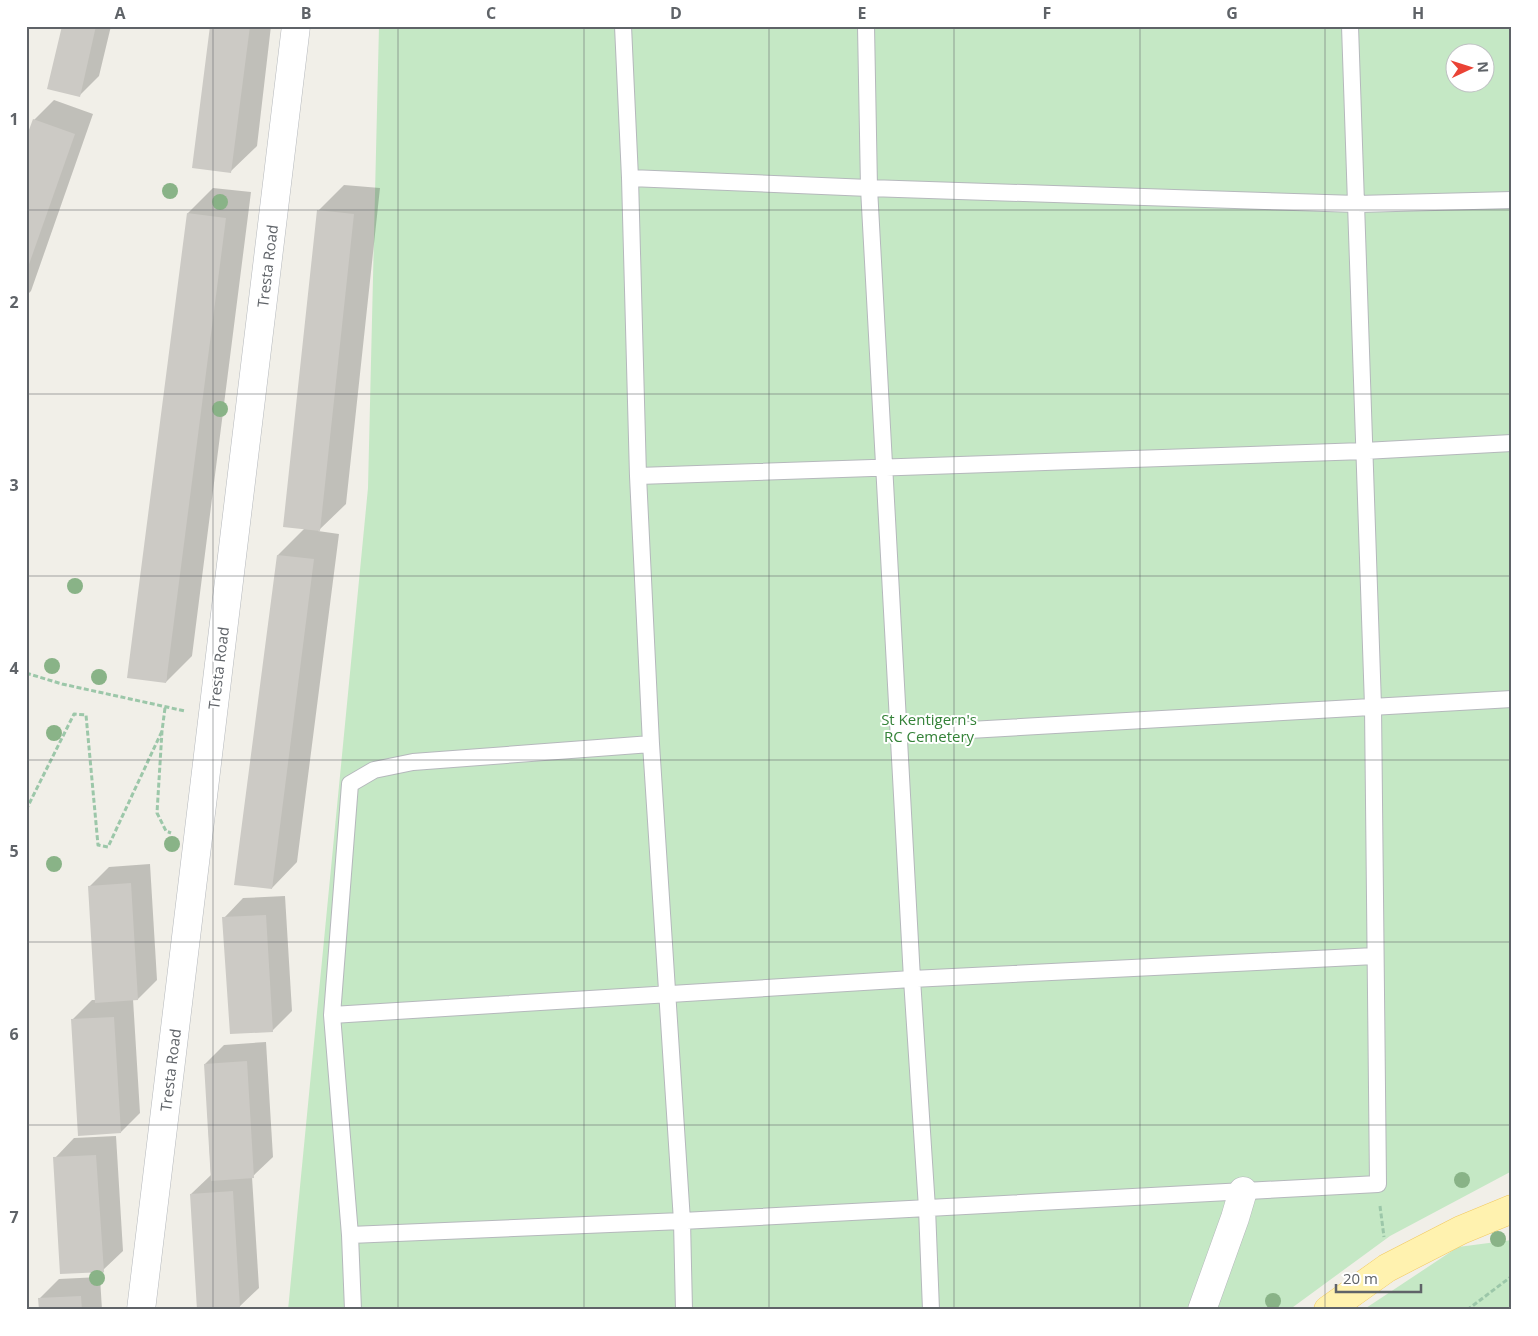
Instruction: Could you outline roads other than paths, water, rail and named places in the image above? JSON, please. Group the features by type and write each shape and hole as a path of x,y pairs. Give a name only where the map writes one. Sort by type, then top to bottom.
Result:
{"main road":[{"path":"1328,1310 1387,1268 1461,1230 1512,1209"}],"street":[{"name":"Tresta Road","path":"141,1310 296,26"},
{"path":"1202,1310 1243,1191"}],"lane":[{"path":"623,26 630,178 638,476 651,744 682,1222 684,1310"},
{"path":"866,26 869,188 912,978 927,1208 931,1310"},
{"path":"350,1235 682,1222 1378,1184 1373,706 1350,26"},
{"path":"630,178 1357,204 1512,200"},
{"path":"638,476 1364,451 1512,443"},
{"path":"899,734 1512,699"},
{"path":"353,1310 350,1235 332,1015 350,784 374,770 413,762 651,744"},
{"path":"332,1015 912,978 1375,956"}],"park label":[{"name":"St Kentigern's RC Cemetery","path":"929,728"}]}
